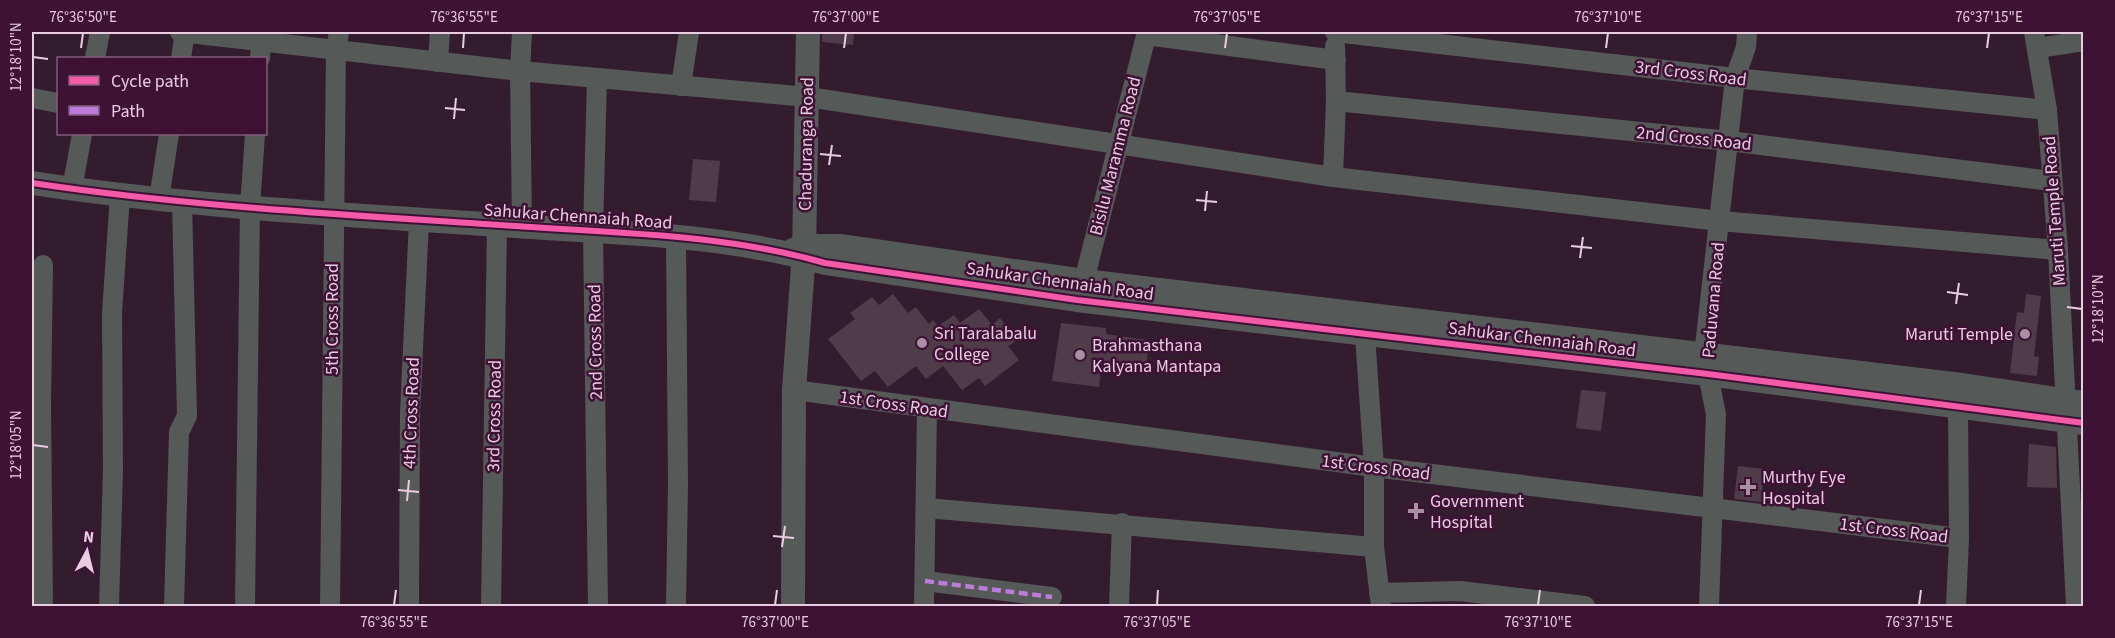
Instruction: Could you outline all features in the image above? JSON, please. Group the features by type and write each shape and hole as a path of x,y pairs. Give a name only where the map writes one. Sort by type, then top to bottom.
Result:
{"street":[{"path":"95,57 100,32"},
{"path":"180,32 261,44 337,41 438,62 808,97 1333,177 1720,221 2058,250"},
{"path":"181,57 185,32"},
{"path":"438,62 440,32"},
{"path":"522,32 520,71 522,226"},
{"path":"681,86 689,32"},
{"name":"Chaduranga Road","path":"793,606 794,390 808,97 808,32"},
{"path":"1333,177 1336,101 1334,32"},
{"name":"3rd Cross Road","path":"1334,32 1735,78 2047,110"},
{"name":"Paduvana Road","path":"1709,606 1716,414 1706,364 1735,78 1746,47 1748,32"},
{"path":"1146,33 1336,60"},
{"name":"Bisilu Maramma Road","path":"1084,281 1146,33"},
{"path":"2036,40 2084,41"},
{"name":"Maruti Temple Road","path":"2036,40 2047,110 2051,181 2075,411 2076,606"},
{"name":"5th Cross Road","path":"330,606 333,214 337,41"},
{"name":"2nd Cross Road","path":"597,78 593,230 598,606"},
{"path":"32,98 57,103"},
{"name":"2nd Cross Road","path":"1336,101 1729,141 2051,181"},
{"path":"72,189 82,135"},
{"path":"170,135 171,200 187,416 179,432 174,606"},
{"path":"245,606 250,207 255,135"},
{"name":"Sahukar Chennaiah Road","path":"32,183 171,200 333,214 593,230 799,252 840,246 1364,324"},
{"path":"110,606 113,470 112,313 120,195"},
{"name":"4th Cross Road","path":"409,606 410,413 420,220"},
{"name":"3rd Cross Road","path":"491,606 497,225"},
{"path":"676,238 676,606"},
{"name":"Sahukar Chennaiah Road","path":"799,252 825,263 1077,300 1364,324 1706,364 2075,411"},
{"path":"43,606 41,405 44,265"},
{"path":"1364,324 1374,467 1374,547 1380,600 1463,599 1585,606"},
{"name":"Sahukar Chennaiah Road","path":"1706,364 1958,405 2075,411"},
{"name":"1st Cross Road","path":"794,390 1374,467 1712,506 1959,538"},
{"path":"1956,606 1959,538 1958,405"},
{"path":"924,606 927,409"},
{"path":"926,508 1374,547"},
{"path":"1119,606 1122,524"},
{"path":"925,581 1052,597"}],"building":[{"path":"822,32 854,32 853,45 822,42"},
{"path":"693,159 720,161 716,202 689,200"},
{"name":"Sri Taralabalu College","path":"893,294 908,313 916,307 929,324 933,320 938,326 954,315 960,323 979,309 992,325 1000,318 1017,340 1008,346 1019,360 985,386 979,378 962,390 943,366 926,379 916,366 888,387 875,371 861,381 828,339 855,319 850,313 872,297 879,305"},
{"name":"Maruti Temple","path":"2026,294 2041,296 2034,356 2039,357 2037,376 2010,373 2017,312 2024,313"},
{"name":"Brahmasthana Kalyana Mantapa","path":"1061,323 1106,328 1106,334 1148,340 1147,365 1102,361 1099,387 1052,381"},
{"path":"1581,390 1606,392 1601,431 1576,428"},
{"path":"2029,444 2056,447 2057,488 2027,487"},
{"path":"1738,466 1764,469 1761,502 1734,499"}],"marked path":[{"path":"925,581 1052,597"}],"cycle path":[{"path":"32,183 152,198 272,209 710,240 787,253 825,263 1077,300 1708,374 2084,423"}],"place":[{"name":"Maruti Temple","path":"2025,334"},
{"name":"Sri Taralabalu College","path":"922,343"},
{"name":"Brahmasthana Kalyana Mantapa","path":"1080,355"},
{"name":"Murthy Eye Hospital","path":"1748,487"},
{"name":"Government Hospital","path":"1416,511"}]}
